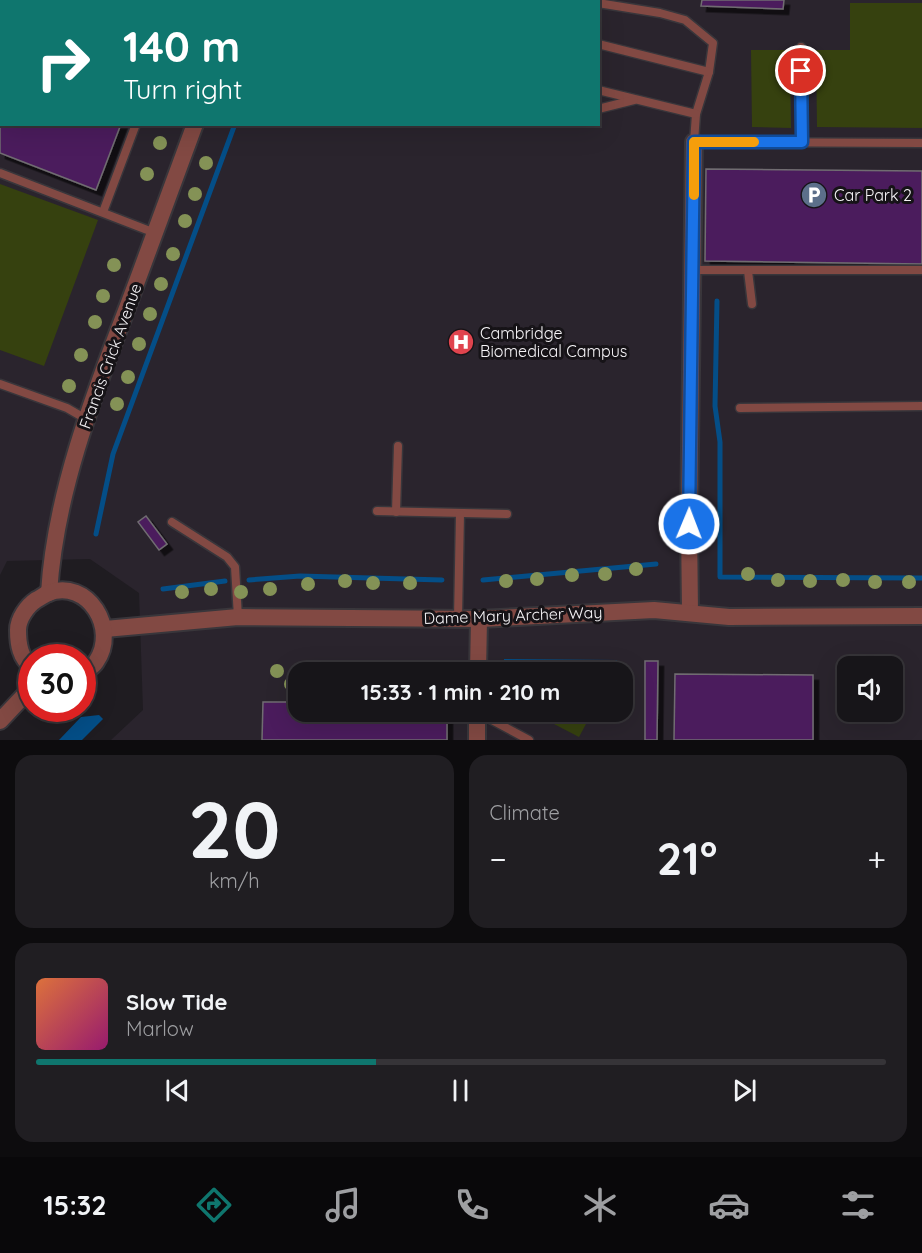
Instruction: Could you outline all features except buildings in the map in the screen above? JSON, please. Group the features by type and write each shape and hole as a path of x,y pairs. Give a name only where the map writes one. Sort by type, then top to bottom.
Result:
{"street":[{"name":"Francis Crick Avenue","path":"49,593 57,524 86,419 194,126"},
{"path":"690,612 693,270 700,219 694,142"},
{"path":"18,644 18,624 29,604 49,593 68,591 85,598 99,612 105,629 104,647 96,664"},
{"name":"Dame Mary Archer Way","path":"105,629 238,617 479,619 654,610 729,617 922,616"},
{"path":"478,662 479,619"},
{"path":"0,721 18,702"},
{"path":"477,722 477,740"}],"lane":[{"path":"600,3 660,13 685,20 713,43 709,72 696,114 694,142 922,143"},
{"path":"600,45 709,72"},
{"path":"801,47 802,142"},
{"path":"600,90 696,114"},
{"path":"600,108 637,99"},
{"path":"103,212 135,126"},
{"path":"0,173 155,233"},
{"path":"693,270 922,270"},
{"path":"748,271 752,304"},
{"path":"0,384 67,408 86,419"},
{"path":"740,408 922,405"},
{"path":"396,512 398,446"},
{"path":"377,511 507,514"},
{"path":"458,618 460,514"},
{"path":"172,522 227,557 235,567 238,617"},
{"path":"496,722 529,740"}],"shaded area":[{"name":"Cambridge Biomedical Campus","path":"600,0 922,0 922,740 111,740 143,710 139,593 90,559 7,561 0,575 0,126 600,126"}],"green space":[{"path":"850,3 922,3 922,128 817,127 816,50 850,50"},
{"path":"751,50 790,50 791,128 752,127"},
{"path":"0,184 98,220 44,366 0,350"},
{"path":"550,722 587,722 579,737"}],"water":[{"path":"504,659 617,660 616,662 504,662"},
{"path":"96,715 103,719 82,740 59,740 76,722 96,722"}],"waterway":[{"path":"96,534 113,454 234,126"},
{"path":"717,301 715,406 720,442 720,577 922,578"},
{"path":"483,580 656,564"},
{"path":"249,580 300,576 442,580"},
{"path":"163,589 225,581"}],"slow traffic":[{"path":"694,195 694,142 754,142"}],"place":[{"name":"Car Park 2","path":"814,195"},
{"name":"Cambridge Biomedical Campus","path":"461,342"}],"route":[{"path":"689,524 694,142 802,142 801,71"}]}
